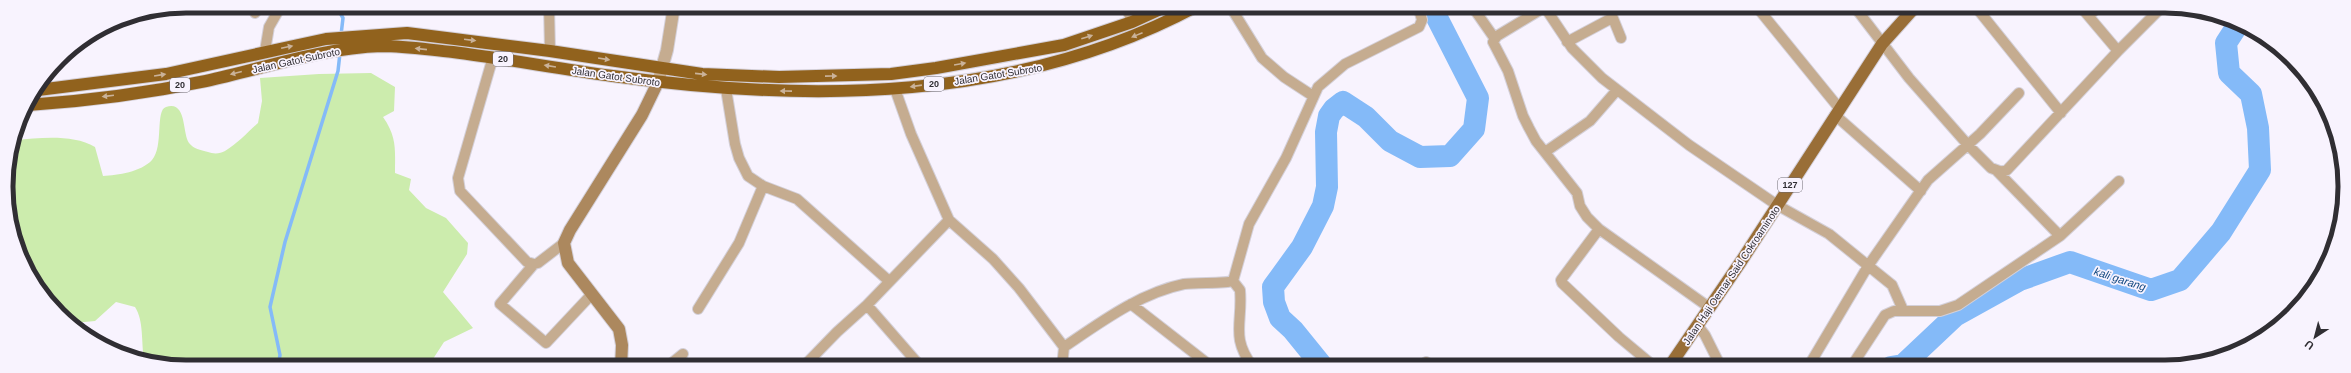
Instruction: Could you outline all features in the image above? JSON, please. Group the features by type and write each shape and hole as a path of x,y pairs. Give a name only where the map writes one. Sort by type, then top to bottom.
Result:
{"highway":[{"name":"Jalan Gatot Subroto","path":"42,89 166,74 326,38 348,35 407,33 550,50 662,69 740,76 891,74 1048,49 1132,22 1151,13"},
{"name":"Jalan Gatot Subroto","path":"36,101 142,92 205,81 329,51 406,47 493,57 658,82 726,89 819,92 895,89 997,75 1066,61 1162,25 1184,13"}],"main road":[{"name":"Jalan Haji Oemar Said Cokroaminoto","path":"1674,360 1710,308 1882,44 1910,13"},
{"path":"621,360 622,345 619,329 568,263 564,243 570,230 642,115 658,82"}],"street":[{"path":"265,52 269,27 277,13"},
{"path":"549,13 550,50"},
{"path":"658,82 662,69 673,13"},
{"path":"1129,13 1132,22"},
{"path":"1234,13 1262,58 1284,77 1313,96"},
{"path":"1233,281 1245,232 1286,158 1313,96 1324,80 1345,64 1419,27 1422,20 1420,13"},
{"path":"1477,13 1494,39 1493,44 1508,71 1523,116 1545,152 1577,194 1580,206 1587,216 1599,229 1710,308"},
{"path":"1494,39 1533,13"},
{"path":"1548,13 1567,42 1583,61 1617,90 1689,145 1777,205 1830,234 1892,285 1903,310"},
{"path":"1610,13 1621,38"},
{"path":"1761,13 1837,112 1921,191"},
{"path":"1859,13 1882,44 1968,145 1991,168 1996,171 2060,236"},
{"path":"1981,13 2061,113"},
{"path":"2086,13 2118,51"},
{"path":"2089,16 2092,13"},
{"path":"1996,171 2007,170 2118,51 2156,13"},
{"path":"1567,42 1612,18"},
{"path":"493,57 481,95 458,186 460,191 498,233 528,262 534,264"},
{"path":"726,89 730,124 739,158 748,176 763,186 797,199 889,281"},
{"path":"895,89 911,134 949,220 993,259 1015,283 1064,346 1063,360"},
{"path":"1545,152 1590,121 1617,90"},
{"path":"1812,360 1868,266 1935,172 1968,145 2020,93"},
{"path":"1856,360 1885,315 1894,310 1940,310 1958,305 2060,236 2119,181"},
{"path":"698,309 739,243 763,186"},
{"path":"810,360 837,332 867,305 949,220"},
{"path":"1599,229 1561,280 1562,283 1619,337 1647,360"},
{"path":"564,243 538,263 534,264 500,304 546,343 592,294"},
{"path":"1064,346 1131,304 1184,284 1233,281"},
{"path":"1233,281 1240,290 1239,342 1248,360"},
{"path":"1131,304 1203,360"},
{"path":"867,305 915,360"},
{"path":"1698,326 1705,335 1718,360"},
{"path":"676,360 683,354"}],"green space":[{"path":"371,73 395,87 394,111 383,117 388,124 393,137 395,150 395,173 411,179 409,190 426,208 446,218 468,243 467,254 443,292 473,328 444,342 433,360 175,360 144,354 140,318 135,307 116,302 95,321 79,323 56,301 42,283 26,253 16,220 13,198 13,175 20,140 56,138 77,140 86,143 95,147 103,176 122,174 136,170 152,160 158,147 161,115 166,107 173,106 181,113 189,143 200,150 219,153 234,145 258,123 262,101 260,78 319,74"}],"waterway":[{"path":"340,13 343,18 341,35"},
{"path":"1317,360 1293,330 1280,318 1274,302 1273,287 1302,247 1323,206 1327,187 1326,132 1329,116 1334,109 1343,102 1366,117 1390,141 1420,157 1450,156 1474,129 1478,98 1435,13"},
{"name":"kali garang","path":"1908,360 1955,316 2020,280 2070,262 2151,290 2180,280 2221,232 2260,170 2258,128 2251,94 2229,73 2226,43 2236,28"},
{"path":"279,360 280,355 270,307 285,242 338,71 340,53"}]}
